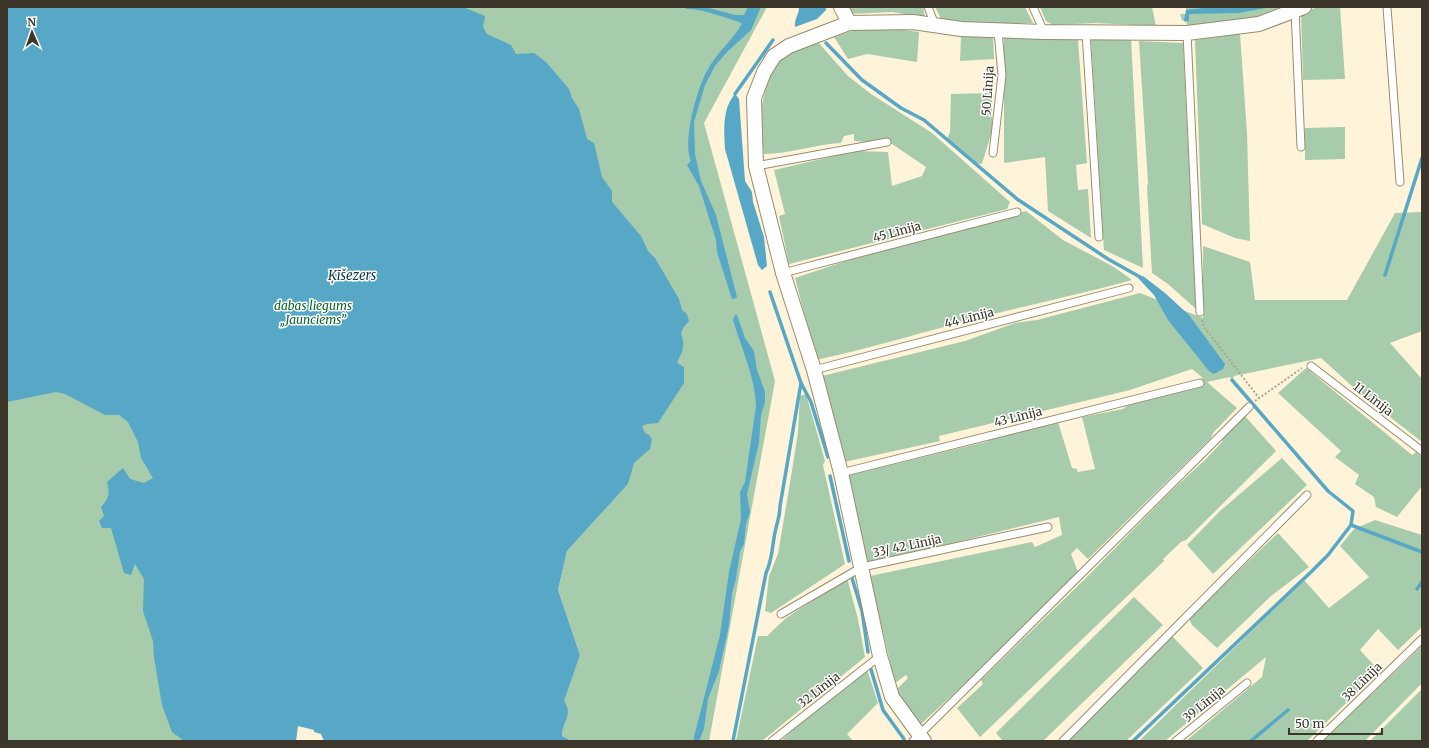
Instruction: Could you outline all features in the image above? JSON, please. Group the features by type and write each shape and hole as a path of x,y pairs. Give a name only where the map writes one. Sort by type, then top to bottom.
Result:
{"street":[{"path":"841,7 849,22"},
{"path":"919,739 892,696 880,656 841,473 814,370 783,273 756,166 754,98 764,72 774,56 789,46 849,22 913,22 961,29 998,31 1187,33 1259,24 1300,9"}],"lane":[{"path":"928,7 935,24"},
{"path":"1033,7 1044,32"},
{"path":"1387,7 1400,182"},
{"path":"1300,9 1301,147"},
{"name":"50 Līnija","path":"993,152 1002,75 998,31"},
{"path":"1086,32 1099,236"},
{"path":"1187,33 1200,312"},
{"path":"756,166 887,142"},
{"name":"45 Līnija","path":"783,273 1017,212"},
{"name":"44 Līnija","path":"814,370 1130,288"},
{"name":"11 Līnija","path":"1311,366 1422,451"},
{"name":"43 Līnija","path":"841,473 1200,383"},
{"path":"919,739 1249,407"},
{"path":"1063,741 1307,495"},
{"name":"33/ 42 Līnija","path":"781,614 862,567 1048,527"},
{"name":"38 Līnija","path":"1317,741 1422,639"},
{"name":"32 Līnija","path":"772,741 880,656"},
{"name":"39 Līnija","path":"1176,741 1247,683"}],"path":[{"path":"1200,312 1204,327 1259,398"},
{"path":"1255,400 1304,366 1311,366"}],"green space":[{"name":"Ķīšezers","path":"7,7 767,7 704,123 775,381 709,741 572,741 562,736 562,731 568,715 563,701 580,655 558,590 567,551 628,484 631,470 218,741 7,741"},
{"path":"845,7 923,7 925,18 893,12 849,14"},
{"path":"935,7 1025,7 1033,23 948,23 941,19"},
{"path":"1040,7 1152,7 1156,26 1095,23 1053,25 1046,21"},
{"path":"1186,7 1301,7 1273,19 1187,29 1187,23 1182,20 1180,14 1186,14"},
{"path":"1317,7 1340,7 1345,79 1303,80 1301,14"},
{"path":"870,25 919,32 917,62 867,54 848,59 834,37"},
{"path":"1240,34 1247,133 1250,241 1235,238 1202,224 1195,40"},
{"path":"1004,36 1078,40 1087,163 1076,165 1078,190 1088,189 1091,238 1048,211 1045,157 1004,163"},
{"path":"961,37 993,37 994,59 960,61"},
{"path":"1131,38 1143,268 1104,250 1091,39"},
{"path":"817,41 848,76 871,94 932,133 1010,202 1007,209 789,264 779,216 785,214 774,170 856,151 888,152 892,186 922,176 926,167 892,144 854,141 854,134 844,136 841,143 774,154 764,154 759,119 769,72 783,56"},
{"path":"1139,41 1183,43 1196,309 1168,284 1152,273"},
{"path":"992,93 992,131 982,164 975,163 947,139 950,132 951,94"},
{"path":"1345,127 1345,159 1305,160 1305,128"},
{"path":"1026,211 1063,240 1114,267 1132,280 961,322 816,360 795,278 846,261"},
{"path":"1422,212 1422,331 1390,343 1422,379 1422,442 1363,396 1321,358 1234,376 1232,380 1230,377 1207,382 1237,408 1213,433 1211,438 1088,559 1077,548 1071,554 1078,572 973,676 921,724 910,717 894,692 908,678 906,675 895,683 870,576 1032,542 1035,547 1062,535 1059,517 867,564 846,476 989,441 989,439 1058,422 1072,468 1077,469 1078,472 1095,469 1082,417 1123,409 1133,401 1203,378 1192,369 1130,390 939,436 940,441 844,462 822,376 965,341 1015,323 1037,320 1140,293 1203,318 1203,246 1250,262 1255,300 1347,300 1395,213"},
{"path":"1306,368 1412,455 1416,452 1422,457 1422,486 1397,517 1376,507 1374,497 1355,484 1359,475 1335,457 1341,451 1278,393"},
{"path":"806,394 825,461 823,465 845,564 771,613 765,611 769,576 778,554 798,432 800,396"},
{"path":"1244,415 1276,451 1186,540 1181,542 1163,559 1164,561 980,737 957,708 983,684 981,680 1086,578 1170,492 1206,459 1222,442 1223,436"},
{"path":"1282,458 1307,485 1213,574 1187,545 1220,511"},
{"path":"1375,520 1422,535 1422,627 1398,650 1378,629 1360,650 1379,671 1307,741 1186,741 1262,677 1266,657 1165,741 1139,741 1304,580 1329,608 1369,577 1340,546 1354,529"},
{"path":"1278,533 1309,567 1271,596 1217,648 1192,625 1189,618"},
{"path":"847,578 858,619 865,657 762,741 736,741 758,636 767,636 786,618"},
{"path":"1134,597 1163,625 1043,741 1003,741 996,733"},
{"path":"1172,636 1203,668 1126,741 1068,741"},
{"path":"1422,646 1422,685 1420,685 1365,741 1323,741"},
{"path":"867,669 878,703 847,734 853,741 781,741 802,721"},
{"path":"1422,689 1422,741 1370,741"}],"water":[{"name":"Ķīšezers","path":"7,7 463,7 485,16 483,27 487,34 511,45 516,54 534,53 546,62 569,89 572,98 579,109 587,139 594,143 602,177 612,191 612,202 641,236 648,251 655,258 679,299 682,310 687,314 689,321 681,332 683,348 677,363 684,367 684,383 658,423 642,426 645,433 652,439 650,449 634,463 628,484 567,551 558,590 580,655 564,701 567,706 568,715 562,731 562,736 572,741 324,741 321,734 314,732 314,730 298,726 296,741 184,741 172,732 162,705 154,657 153,641 143,611 144,579 135,564 131,575 124,573 111,528 102,528 99,521 104,516 101,507 108,496 107,482 123,468 130,479 144,483 153,478 141,458 138,442 128,422 119,415 105,415 65,394 56,392 7,402"},
{"path":"686,7 705,7 735,15 744,15 748,7 761,7 751,30 727,52 715,66 705,85 694,122 695,154 701,181 716,215 737,297 734,299 732,299 717,252 716,240 699,186 687,165 691,161 688,142 689,129 695,102 703,79 715,58 742,24 706,12 686,9"},
{"path":"799,7 826,7 826,10 817,19 795,27"},
{"path":"1212,7 1271,7 1239,13 1189,14 1189,21 1184,21 1186,10"},
{"path":"735,94 739,99 745,181 752,192 753,202 764,237 767,266 762,270 758,265 725,149 724,128 726,113"},
{"path":"1143,276 1165,293 1189,315 1225,364 1223,369 1214,374 1209,371 1168,320 1154,295 1138,278"},
{"path":"735,315 737,315 745,338 754,351 757,370 765,392 765,402 761,415 759,443 747,494 750,512 746,524 744,544 740,551 736,579 732,593 729,625 719,671 708,699 704,729 699,741 693,741 720,635 729,572 741,519 740,492 745,482 756,406 753,384 733,320"}],"waterway":[{"path":"735,94 773,40"},
{"path":"826,43 862,80 901,108 924,120 1017,199 1108,259 1140,277"},
{"path":"1385,275 1422,158"},
{"path":"733,741 779,515 801,383 770,292"},
{"path":"1133,741 1312,571 1328,555 1351,525 1353,511 1328,491 1232,380"},
{"path":"801,383 811,402 828,457"},
{"path":"830,476 849,561"},
{"path":"1351,525 1422,552"},
{"path":"852,578 862,611 868,652"},
{"path":"1417,589 1422,582"},
{"path":"870,666 883,710 904,739"},
{"path":"1251,741 1288,710"}],"park label":[{"name":"dabas liegums „Jaunciems”","path":"313,313"}]}
